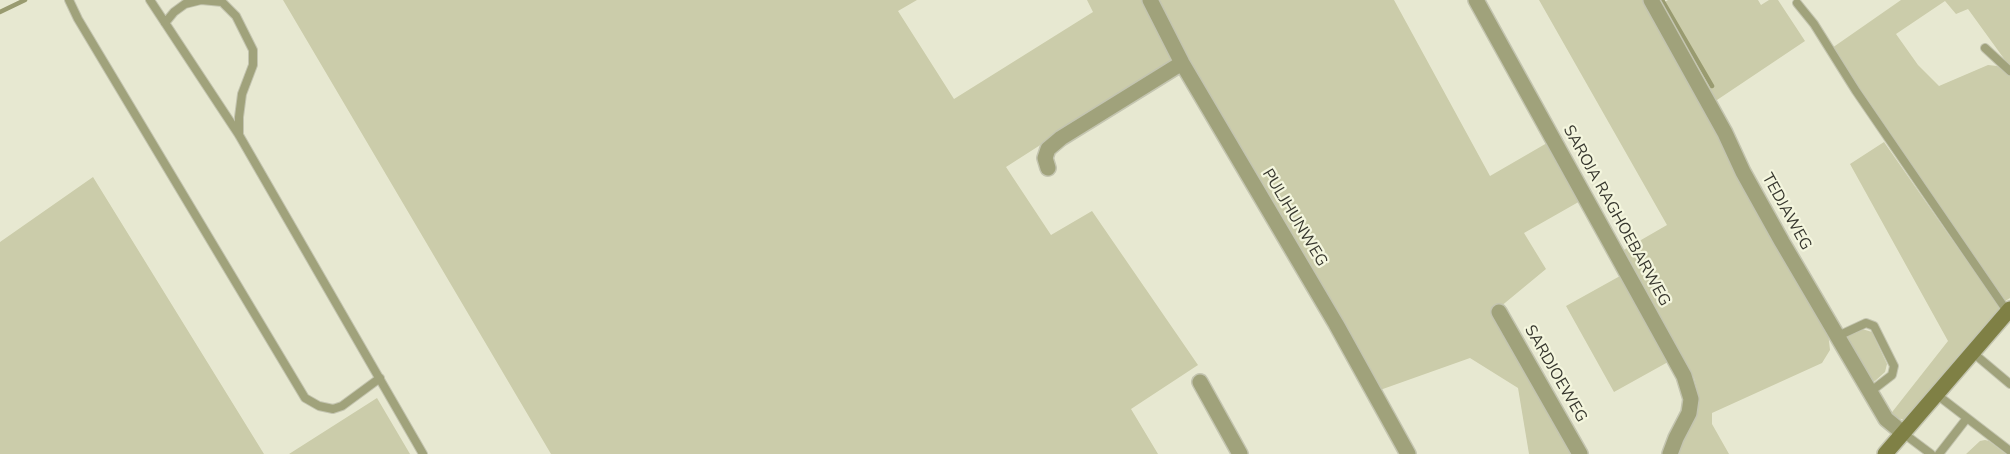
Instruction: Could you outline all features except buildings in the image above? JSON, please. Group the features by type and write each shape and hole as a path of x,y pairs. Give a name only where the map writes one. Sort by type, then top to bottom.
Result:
{"street":[{"name":"PULJHUNWEG","path":"1150,0 1182,63 1331,315 1408,454"},
{"name":"SAROJA RAGHOEBARWEG","path":"1476,0 1684,376 1691,399 1689,413 1670,454"},
{"name":"TEDJAWEG","path":"1651,0 1782,242 1886,419 1903,433"},
{"path":"1048,168 1044,158 1048,149 1061,138 1182,63"},
{"name":"SARDJOEWEG","path":"1499,312 1580,454"},
{"path":"1885,454 2009,312"},
{"path":"1200,382 1240,454"}],"lane":[{"path":"69,0 84,30 305,398 319,406 333,409 342,406 381,378"},
{"path":"150,0 239,135 423,454"},
{"path":"165,23 185,4 201,0 222,2 236,16 253,50 253,65 242,94 239,135"},
{"path":"1797,3 1814,24 1856,92 2009,312"},
{"path":"1985,48 2010,71"},
{"path":"1838,336 1866,323 1874,326 1894,366 1892,375 1870,392"},
{"path":"1972,352 2010,384"},
{"path":"1936,394 2010,451"},
{"path":"1939,454 1967,418"},
{"path":"1903,433 1931,454"}],"green space":[{"path":"283,0 917,0 898,11 954,99 1093,12 1087,0 1141,0 1173,60 1006,167 1051,235 1092,211 1198,365 1131,409 1158,454 551,454"},
{"path":"1155,0 1394,0 1490,176 1547,143 1582,200 1524,233 1546,269 1494,312 1576,454 1529,454 1518,388 1470,358 1380,390"},
{"path":"1539,0 1656,0 1660,5 1668,0 1758,0 1761,5 1769,0 1778,0 1805,41 1704,107 1828,332 1830,350 1822,363 1712,413 1712,424 1729,454 1675,454 1697,413 1698,394 1694,378 1622,251 1667,225"},
{"path":"1901,0 2010,0 2010,67 1968,9 1956,14 1945,1 1896,34 1918,65 1939,86 1988,65 1997,66 2010,75 2010,298 2005,301 1999,297 1832,48"},
{"path":"1884,142 2000,308 1905,420 1889,416 1948,341 1850,164"},
{"path":"93,177 264,454 0,454 0,242"},
{"path":"1620,276 1668,362 1614,392 1566,306"},
{"path":"1862,329 1872,332 1887,364 1885,372 1875,381 1870,380 1846,340 1849,334"},
{"path":"377,398 410,454 289,454"},
{"path":"1985,440 2006,454 1966,454 1980,441"}],"waterway":[{"path":"0,12 25,0"},
{"path":"1662,0 1712,86"}]}
